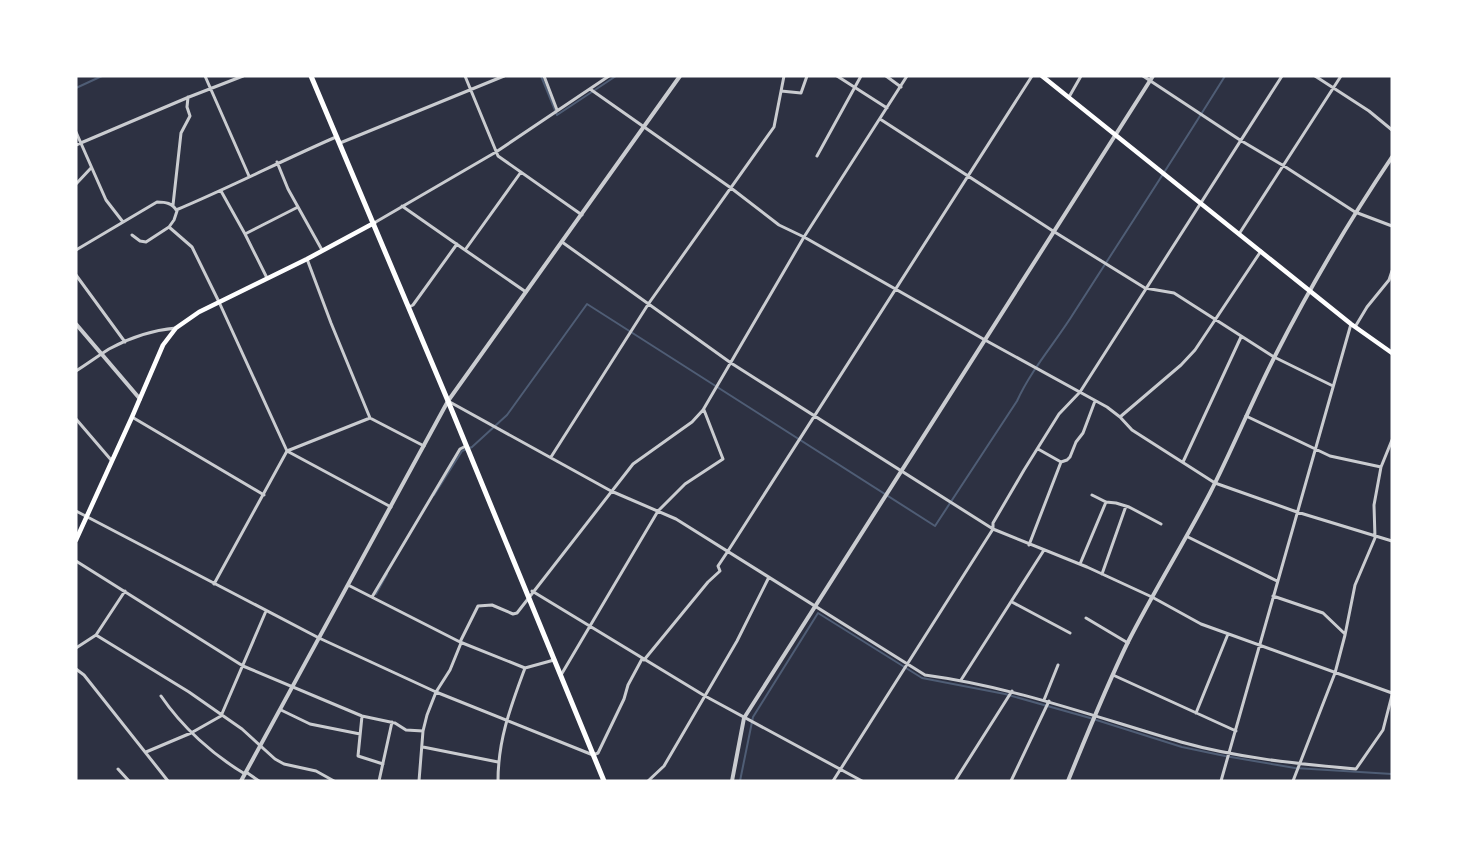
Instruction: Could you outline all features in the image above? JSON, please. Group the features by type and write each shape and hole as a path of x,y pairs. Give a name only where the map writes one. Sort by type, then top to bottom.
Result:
{"highway":[{"path":"311,76 530,594 554,660 604,781"}],"main road":[{"path":"1042,76 1353,325 1392,354"},
{"path":"76,540 163,346 176,328 199,312 374,223"}],"street":[{"path":"205,76 249,177"},
{"path":"76,146 188,97 243,76"},
{"path":"465,76 498,156 582,215"},
{"path":"340,144 504,76"},
{"path":"544,76 558,110"},
{"path":"374,223 496,152 610,76"},
{"path":"241,781 262,746 448,401 680,76"},
{"path":"551,456 649,303 774,127 784,76"},
{"path":"781,91 801,93 807,76"},
{"path":"837,76 887,108"},
{"path":"817,156 861,76"},
{"path":"886,76 900,87"},
{"path":"419,781 423,731 427,715 436,692 450,670 460,642 478,606 492,605 513,614 517,613 633,464 692,422 704,410 804,237 907,76"},
{"path":"76,511 319,638 436,692 593,755 598,753 624,699 628,685 643,660 708,582 720,571 718,566 1032,76"},
{"path":"1069,98 1081,76"},
{"path":"1143,76 1151,78 1240,140 1355,212 1392,226"},
{"path":"833,781 993,529 994,523 1008,496 1059,414 1080,392 1282,76"},
{"path":"1315,76 1369,111 1392,130"},
{"path":"1239,234 1341,76"},
{"path":"732,781 744,718 1151,78"},
{"path":"590,89 731,188 779,225 804,237 1080,392 1120,417 1132,430 1215,483 1375,538 1392,541"},
{"path":"173,205 181,133 190,116 187,107 188,97"},
{"path":"880,119 1145,288 1174,293 1274,357 1333,386"},
{"path":"76,132 106,200 123,222"},
{"path":"176,210 221,191 277,162 337,136"},
{"path":"1068,781 1095,714 1128,643 1152,597 1188,536 1274,357 1309,289 1355,212 1392,157"},
{"path":"277,162 288,189 322,250"},
{"path":"76,184 91,168"},
{"path":"465,250 521,172"},
{"path":"221,191 267,278"},
{"path":"76,250 157,202 166,202 173,205 176,210 174,220 169,227 146,242 132,236"},
{"path":"402,206 526,292"},
{"path":"245,234 298,207"},
{"path":"169,227 192,247 287,451 391,507"},
{"path":"448,401 551,456 611,491 676,519 815,606 906,666 925,675 961,680 1012,691 1095,714 1182,742 1300,764 1356,769 1383,730 1392,694 1201,624 1152,597 1102,574 993,529 731,363 562,242"},
{"path":"409,307 413,305 457,244"},
{"path":"1120,417 1181,365 1195,350 1216,321 1261,250"},
{"path":"307,258 331,324 370,418 424,446"},
{"path":"1221,781 1314,447 1353,325 1389,280 1392,271"},
{"path":"76,275 125,342"},
{"path":"76,324 140,399"},
{"path":"76,371 107,350 125,342 160,329 176,328"},
{"path":"1182,462 1241,337"},
{"path":"1038,449 1060,462 1067,460 1083,433 1095,401"},
{"path":"561,675 658,511 686,484 723,459 704,410"},
{"path":"1246,416 1330,456 1381,467"},
{"path":"132,417 264,495"},
{"path":"214,584 287,451 370,418"},
{"path":"76,419 112,462"},
{"path":"1294,781 1335,672 1355,585 1375,538 1374,505 1381,467 1392,440"},
{"path":"372,597 460,449 467,448"},
{"path":"1029,545 1060,462"},
{"path":"1092,496 1106,502 1126,506 1161,524"},
{"path":"1080,564 1106,502"},
{"path":"1102,574 1126,506"},
{"path":"1188,536 1278,581"},
{"path":"961,680 1044,550"},
{"path":"76,561 243,666 362,716 392,722 406,730 423,731"},
{"path":"648,781 653,779 664,766 737,641 769,577"},
{"path":"348,585 460,642 525,668 554,660"},
{"path":"76,648 96,635 125,591"},
{"path":"530,594 590,627 744,718 862,781"},
{"path":"1273,596 1322,613 1345,634"},
{"path":"1012,602 1070,633"},
{"path":"146,752 191,733 221,716 266,611"},
{"path":"1086,618 1128,643"},
{"path":"1196,713 1228,634"},
{"path":"96,635 189,692 242,729 275,759 284,764 316,772 334,781"},
{"path":"1044,700 1058,665"},
{"path":"498,781 500,743 506,720 525,668"},
{"path":"76,669 84,675 167,780"},
{"path":"1113,675 1236,731"},
{"path":"955,781 1012,691"},
{"path":"161,696 191,733 235,768 259,781"},
{"path":"1011,781 1049,701"},
{"path":"281,710 310,724 360,734"},
{"path":"362,716 358,756 384,764"},
{"path":"379,781 392,722"},
{"path":"422,747 498,762"},
{"path":"118,769 129,781"}],"waterway":[{"path":"76,88 102,76"},
{"path":"541,76 557,115 616,76"},
{"path":"434,495 462,451 472,447 507,415 587,304 935,526 1225,76"},
{"path":"376,594 387,574"},
{"path":"740,781 753,717 818,613 922,678 1005,694 1182,747 1225,756 1295,768 1392,774"}]}
